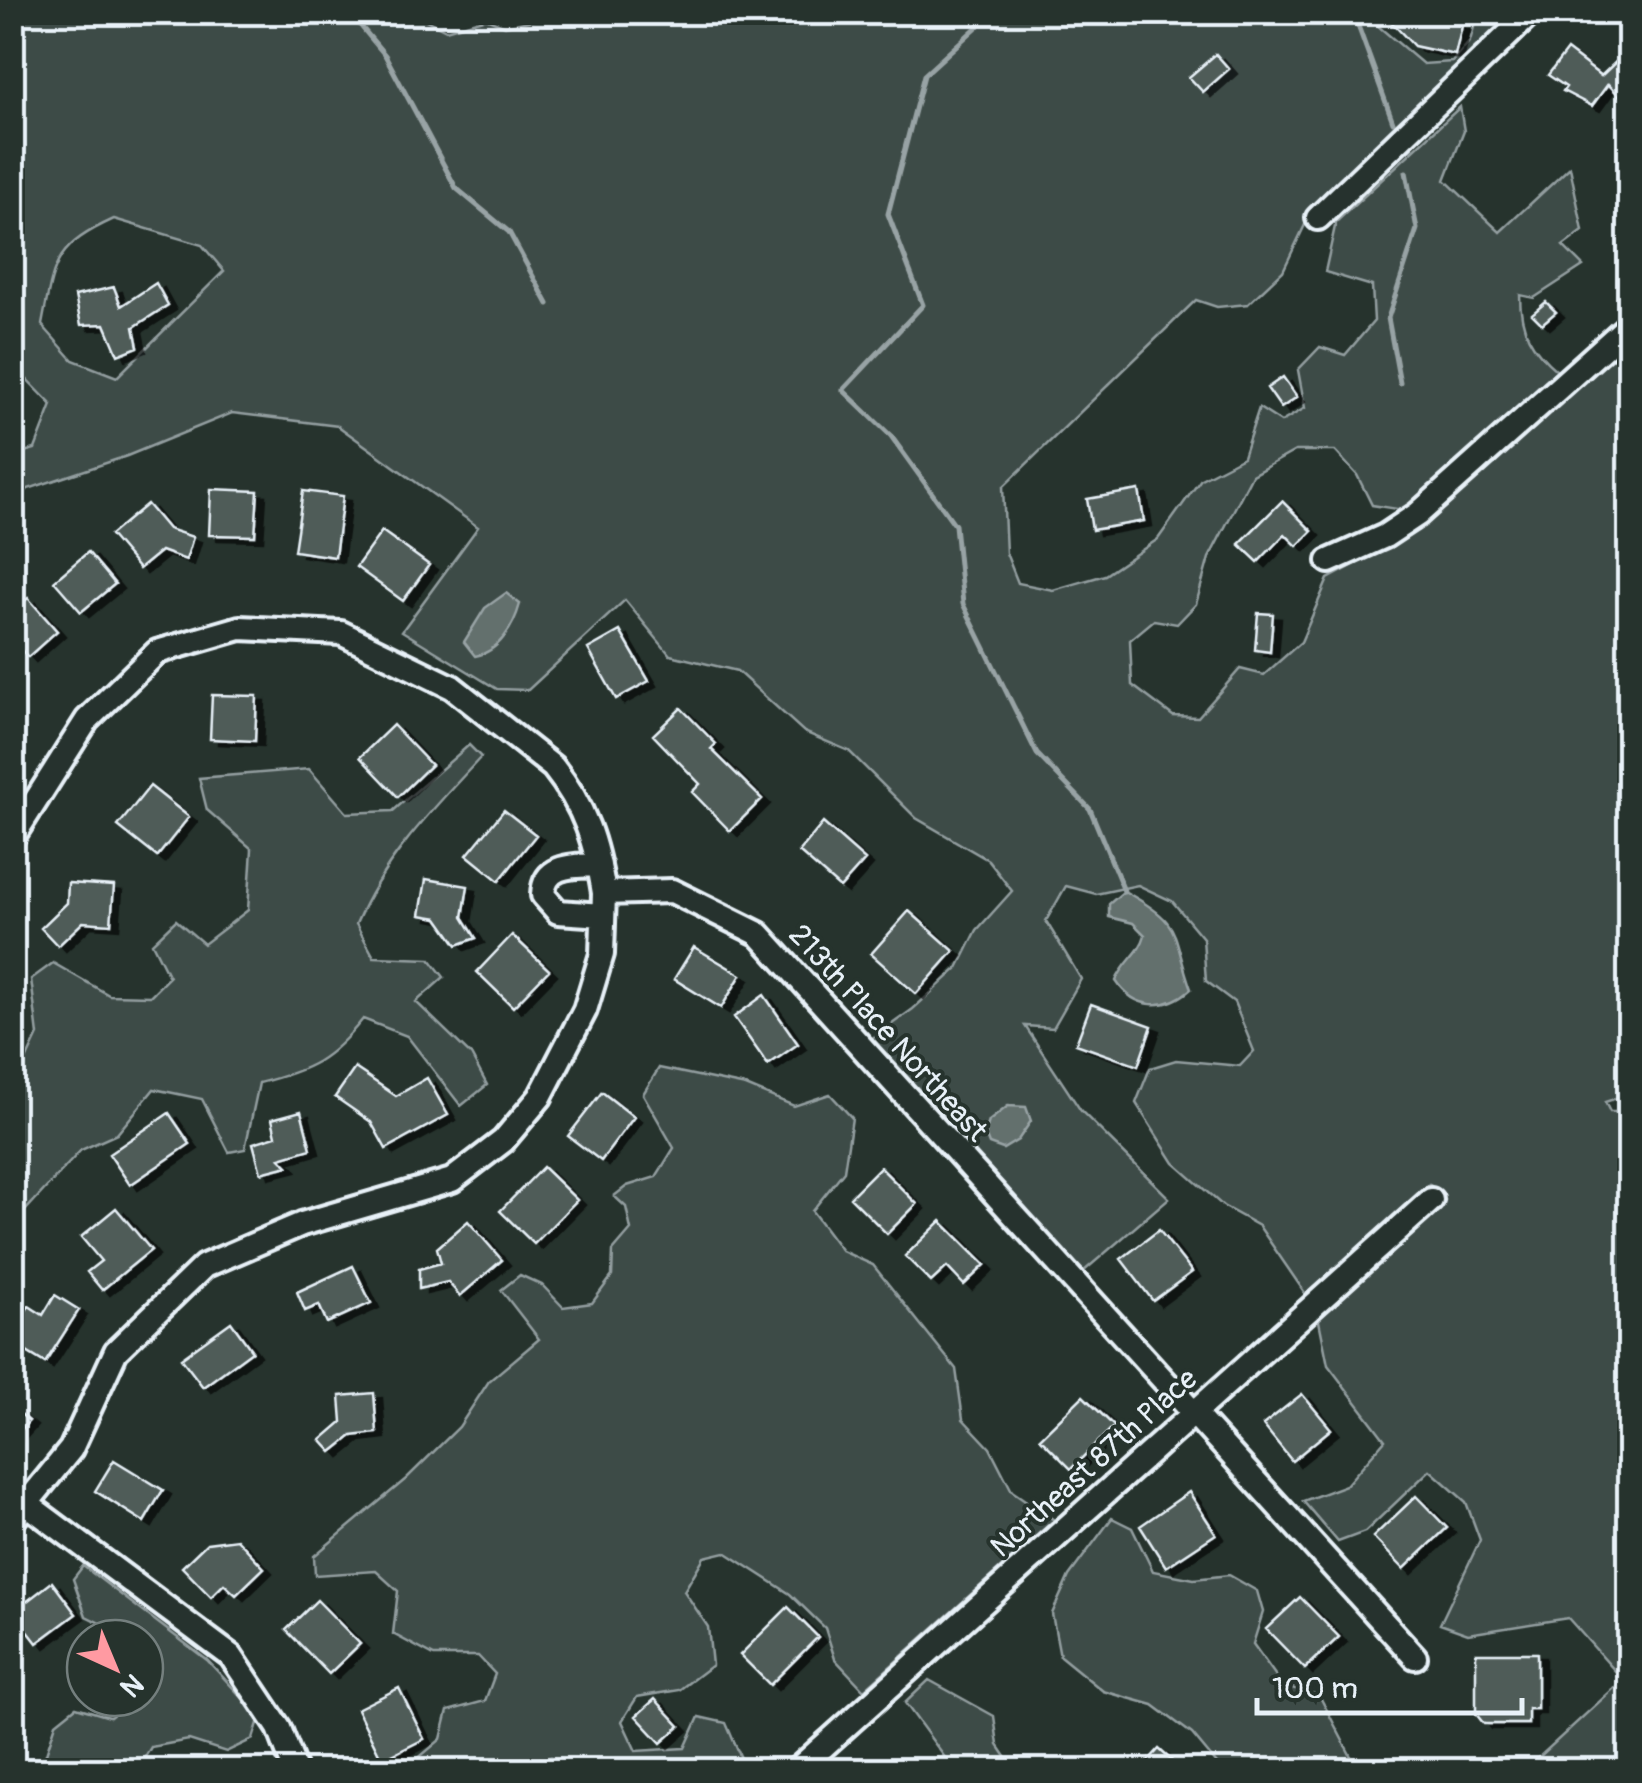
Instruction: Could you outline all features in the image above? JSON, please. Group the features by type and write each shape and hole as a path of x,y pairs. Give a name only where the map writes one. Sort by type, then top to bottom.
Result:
{"street":[{"path":"1318,218 1532,12"},
{"path":"1329,561 1385,536 1418,514 1630,324"},
{"path":"12,838 87,720 157,652 240,628 341,633 452,687 554,766 594,833 603,904 602,954 584,1010 540,1097 503,1141 452,1180 302,1224 204,1266 116,1352 71,1449 20,1512 230,1656 279,1728 296,1770"},
{"name":"213th Place Northeast","path":"599,865 557,869 546,879 544,895 558,912 672,891 759,934 1415,1658"},
{"name":"Northeast 87th Place","path":"796,1770 1431,1200"}],"shaded area":[{"path":"410,12 446,30 486,18 505,26 534,20 538,12 1373,12 1378,26 1423,64 1452,62 1470,41 1478,13 1518,13 1313,208 1283,271 1248,304 1217,307 1196,300 1003,487 1006,553 1018,583 1053,590 1105,575 1158,539 1201,479 1243,457 1259,408 1281,422 1305,408 1298,370 1320,347 1345,355 1374,321 1372,286 1325,272 1336,222 1460,107 1464,131 1445,180 1500,232 1570,167 1583,231 1563,246 1583,266 1534,298 1520,295 1529,338 1557,371 1403,510 1372,505 1357,475 1335,451 1295,451 1252,475 1209,558 1196,604 1177,624 1154,620 1130,640 1132,685 1173,716 1198,717 1240,669 1264,675 1301,642 1328,579 1419,530 1629,338 1630,1085 1623,1096 1605,1102 1610,1112 1630,1112 1629,1770 1525,1770 1623,1680 1568,1618 1468,1634 1440,1624 1480,1540 1466,1502 1430,1470 1365,1532 1338,1542 1303,1501 1346,1485 1385,1440 1328,1365 1318,1316 1445,1200 1429,1184 1307,1296 1259,1226 1223,1206 1174,1163 1136,1103 1150,1068 1176,1060 1240,1066 1254,1051 1234,1002 1206,981 1203,938 1172,901 1138,885 1096,894 1066,886 1046,921 1081,979 1053,1028 1025,1026 1081,1111 1169,1198 1083,1272 867,1042 913,1009 958,968 977,930 1012,891 988,860 916,818 849,751 804,732 737,671 670,655 625,600 528,690 497,689 402,631 478,527 338,426 232,413 127,456 28,489 13,507 13,455 35,449 52,405 13,365 13,13","holes":["114,219 202,245 224,271 117,377 73,360 42,325 60,259 94,229"]},
{"path":"506,593 520,604 514,621 498,644 475,656 464,642 485,608"},
{"path":"469,745 481,757 395,856 356,924 374,957 430,959 444,977 416,1002 471,1055 487,1085 461,1106 407,1036 363,1019 318,1062 259,1083 245,1149 229,1152 202,1099 154,1089 117,1134 81,1150 13,1224 13,1088 38,1035 31,979 53,963 109,995 150,996 169,977 152,943 176,920 204,944 248,910 252,849 207,810 199,778 309,769 347,813 393,811"},
{"path":"1124,891 1158,912 1173,931 1191,989 1171,1001 1141,1002 1116,981 1145,935 1133,923 1109,917 1109,904"},
{"path":"659,1068 746,1086 794,1106 830,1094 852,1118 844,1171 812,1211 842,1251 873,1265 956,1369 963,1419 990,1448 1012,1491 1054,1520 864,1690 835,1659 825,1628 790,1594 725,1552 704,1557 684,1591 708,1627 712,1665 679,1690 637,1697 622,1721 636,1751 685,1748 699,1717 726,1723 746,1770 574,1770 551,1757 525,1770 421,1770 416,1760 441,1739 448,1711 485,1701 495,1674 478,1656 434,1656 393,1634 398,1591 376,1571 315,1575 314,1556 406,1479 459,1427 489,1381 539,1339 501,1290 520,1275 542,1285 563,1307 592,1303 612,1276 613,1251 631,1230 626,1207 614,1196 627,1186 656,1177 674,1148 643,1094"},
{"path":"1008,1106 1026,1107 1031,1121 1018,1140 1003,1149 989,1144 985,1134 989,1121"},
{"path":"1112,1518 1132,1528 1153,1571 1194,1579 1229,1575 1257,1591 1263,1612 1253,1644 1283,1686 1319,1695 1358,1770 1222,1770 1192,1734 1153,1705 1103,1691 1060,1656 1052,1614 1069,1576"},
{"path":"83,1566 152,1618 90,1618 73,1579"},
{"path":"165,1628 207,1660 260,1717 253,1739 226,1752 189,1740 151,1747 137,1770 34,1770 42,1766 56,1723 65,1716 165,1718"},
{"path":"929,1680 994,1716 998,1745 1015,1770 954,1770 905,1703"}],"building":[{"path":"1382,12 1434,12 1462,26 1455,55 1414,46"},
{"path":"1567,50 1601,76 1622,56 1630,64 1630,107 1608,84 1592,106 1563,91 1566,87 1548,75"},
{"path":"1216,54 1229,69 1203,92 1189,77"},
{"path":"156,283 168,305 134,327 138,347 118,355 105,324 81,325 75,296 114,287 121,306"},
{"path":"1546,302 1556,312 1542,324 1532,314"},
{"path":"1283,377 1297,397 1281,408 1267,388"},
{"path":"211,489 258,491 255,536 209,535"},
{"path":"1139,490 1144,521 1092,530 1087,499"},
{"path":"303,491 343,496 335,557 294,551"},
{"path":"1282,501 1312,531 1297,546 1285,534 1258,562 1239,544"},
{"path":"147,504 168,529 193,537 186,560 161,551 139,569 110,535"},
{"path":"382,531 429,565 403,601 356,567"},
{"path":"88,552 115,584 81,612 54,581"},
{"path":"28,598 57,631 28,657 12,640 12,611"},
{"path":"1258,613 1273,614 1270,652 1255,650"},
{"path":"620,631 649,681 616,699 588,649"},
{"path":"212,695 257,696 255,741 210,739"},
{"path":"681,708 716,744 711,749 762,799 730,831 692,792 700,784 653,735"},
{"path":"393,725 431,765 398,797 360,757"},
{"path":"150,786 189,817 157,857 118,826"},
{"path":"504,810 536,835 499,881 467,855"},
{"path":"823,823 865,860 840,888 799,852"},
{"path":"426,879 468,886 463,917 476,938 457,945 438,918 420,915"},
{"path":"68,883 114,886 111,924 83,922 58,946 41,928 67,903"},
{"path":"909,911 954,951 916,994 871,954"},
{"path":"512,935 549,970 513,1007 477,972"},
{"path":"694,947 741,975 721,1008 674,979"},
{"path":"764,995 798,1044 768,1065 734,1017"},
{"path":"1091,1004 1152,1026 1138,1066 1076,1044"},
{"path":"355,1068 396,1096 427,1078 448,1115 386,1149 371,1122 335,1097"},
{"path":"602,1092 634,1117 601,1161 568,1136"},
{"path":"301,1111 311,1149 280,1158 288,1166 261,1173 253,1143 276,1136 272,1119"},
{"path":"169,1113 190,1144 130,1185 109,1154"},
{"path":"543,1167 577,1200 534,1244 500,1211"},
{"path":"880,1167 917,1204 887,1234 850,1197"},
{"path":"116,1208 151,1250 102,1290 87,1272 101,1261 81,1237"},
{"path":"468,1221 502,1260 460,1296 448,1282 419,1289 419,1269 441,1263 437,1248"},
{"path":"941,1221 985,1265 964,1285 947,1267 931,1282 905,1256"},
{"path":"1159,1230 1192,1272 1153,1301 1121,1259"},
{"path":"353,1266 371,1303 327,1323 319,1305 305,1311 297,1292"},
{"path":"55,1295 79,1310 45,1363 12,1343 12,1331 29,1306 43,1315"},
{"path":"231,1322 252,1351 203,1387 181,1358"},
{"path":"374,1393 377,1433 352,1436 332,1452 321,1440 342,1422 340,1396"},
{"path":"1302,1394 1331,1429 1292,1461 1263,1425"},
{"path":"1083,1396 1114,1426 1071,1469 1040,1438"},
{"path":"12,1407 29,1421 12,1440"},
{"path":"114,1460 163,1490 144,1522 95,1491"},
{"path":"1189,1492 1216,1534 1166,1567 1140,1526"},
{"path":"1416,1496 1447,1528 1404,1569 1373,1537"},
{"path":"237,1539 264,1568 236,1595 224,1584 211,1597 182,1567 207,1543"},
{"path":"52,1582 76,1614 65,1618 65,1622 37,1643 13,1612"},
{"path":"1300,1597 1339,1637 1305,1669 1266,1629"},
{"path":"317,1600 360,1644 329,1674 286,1630"},
{"path":"788,1607 818,1637 770,1685 740,1655"},
{"path":"1476,1653 1537,1653 1537,1709 1528,1709 1528,1724 1484,1724 1476,1714"},
{"path":"399,1688 424,1739 382,1760 357,1709"},
{"path":"655,1699 680,1726 661,1743 636,1716"},
{"path":"1159,1749 1182,1770 1140,1770"}],"waterway":[{"path":"349,12 385,55 456,188 509,232 548,304"},
{"path":"980,12 979,25 924,75 888,214 923,305 843,390 891,436 955,525 963,604 1037,754 1090,809 1124,891"},
{"path":"1353,12 1393,122"},
{"path":"1400,383 1388,318 1417,229 1406,172"}]}
